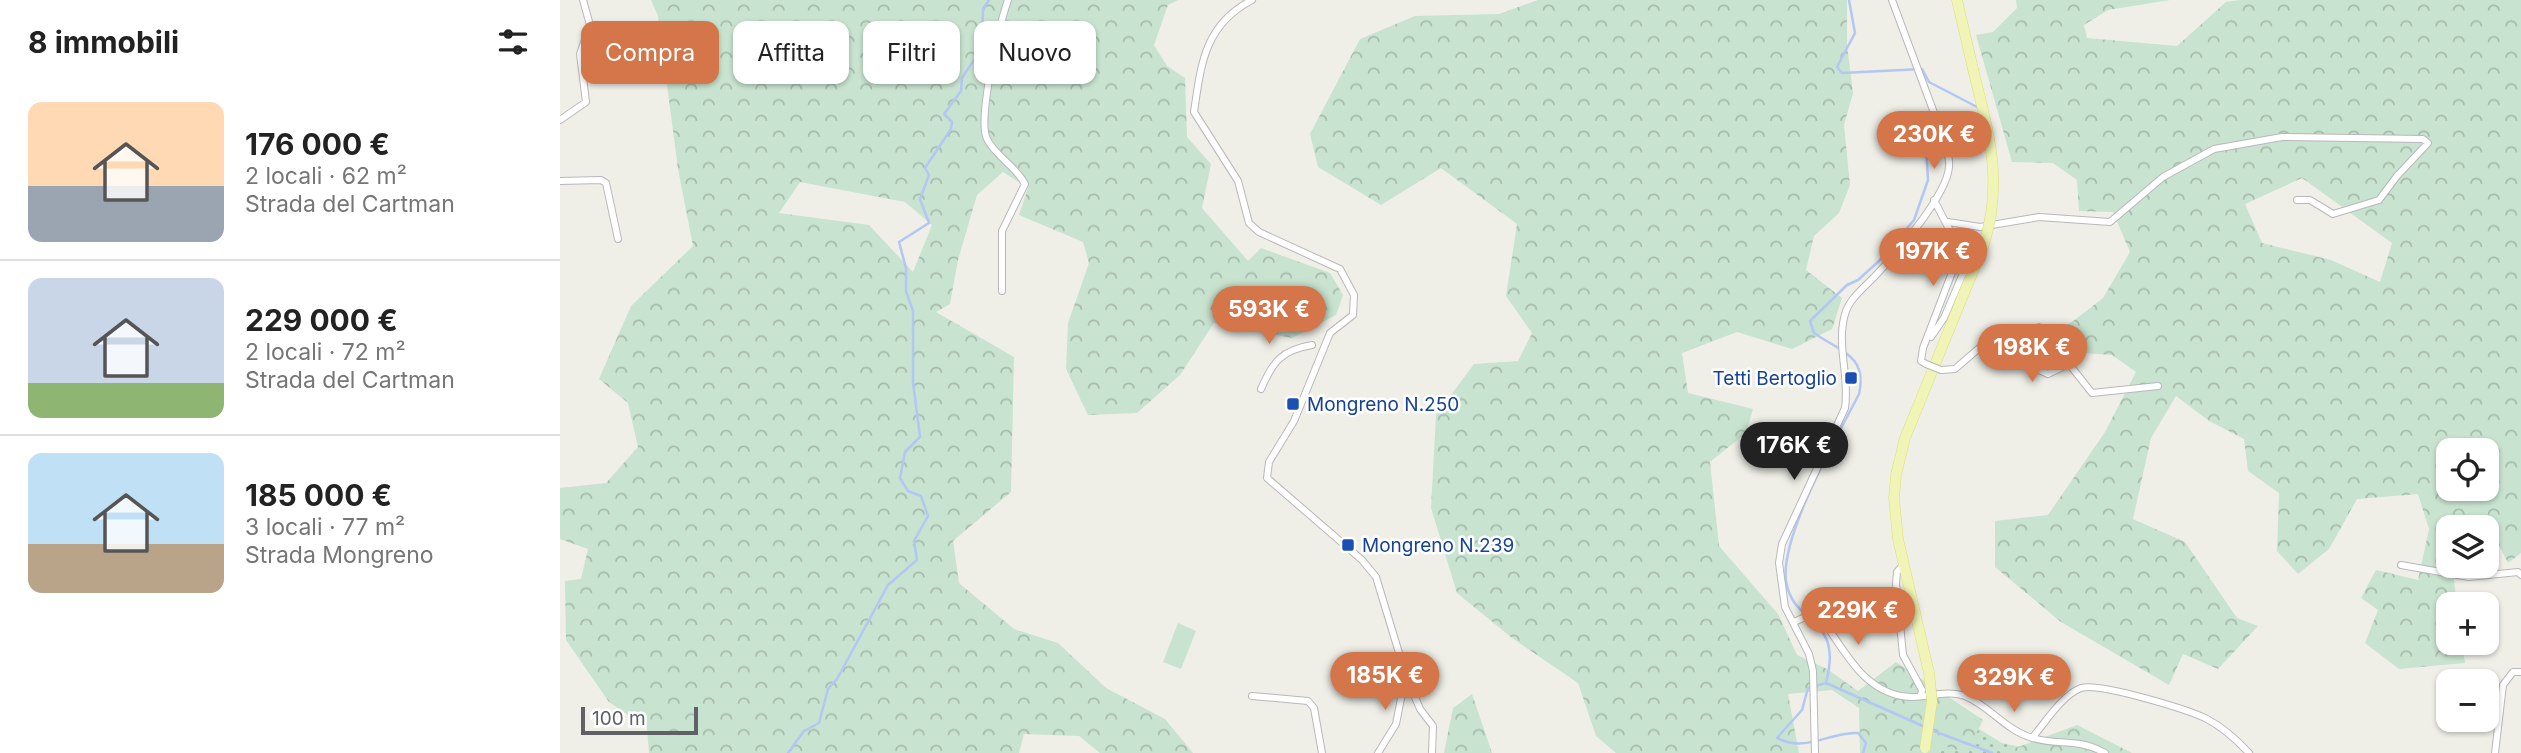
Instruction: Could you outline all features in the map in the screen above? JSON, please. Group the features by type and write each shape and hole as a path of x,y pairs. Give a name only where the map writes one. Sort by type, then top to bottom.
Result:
{"main road":[{"path":"1924,751 1932,701 1929,673 1895,518 1899,456 1984,244 1992,217 1996,180 1990,141 1957,0"}],"street":[{"path":"560,120 586,102 580,54 590,25 583,0"},
{"path":"1002,291 1002,231 1025,184 988,141 984,120 991,70 1008,0"},
{"path":"1252,0 1219,26 1208,42 1200,67 1194,112 1238,181 1249,223 1259,232 1340,269 1356,304 1353,315 1330,333 1294,421 1269,462 1267,478 1369,566 1380,586 1406,676 1420,709 1433,726 1432,753"},
{"path":"1815,749 1813,678 1809,654 1784,607 1779,563 1782,544 1845,408 1848,385 1842,357 1842,330 1846,310 1903,247 1934,200 1949,167 1946,145 1892,0"},
{"path":"1948,222 1980,228 2039,217 2110,222 2158,180 2207,152 2267,138 2423,139 2428,143 2372,205 2333,214 2310,200 2297,200"},
{"path":"560,181 601,180 606,183 618,239"},
{"path":"1934,200 1948,222 1949,229 1933,256 1939,261 1951,257 1956,266 1923,348 1921,361 1941,370 1955,369 1985,343 2039,327 2052,334 2054,340 2034,353 2035,371 2048,374 2066,364 2071,365 2086,387 2095,393 2158,386"},
{"path":"1923,348 1944,318 1967,264 1977,261"},
{"path":"1261,389 1276,358 1292,349 1327,341"},
{"path":"1904,564 1898,572 1896,584 1903,655 1922,690 1921,695"},
{"path":"2401,565 2469,577 2518,572 2521,575"},
{"path":"1794,622 1812,614 1821,616 1858,672 1868,681 1897,695 1964,696 2017,733 2032,738 2070,740 2105,753"},
{"path":"2495,753 2503,685 2513,672 2521,672"},
{"path":"1378,753 1396,724 1406,676"},
{"path":"2032,738 2070,695 2089,687 2118,691 2206,719 2230,733 2249,753"},
{"path":"1252,696 1308,701 1314,708 1322,753"}],"green space":[{"path":"651,0 1178,0 1168,5 1154,45 1167,66 1185,78 1187,137 1211,164 1202,208 1248,261 1261,248 1330,273 1343,295 1336,315 1292,338 1214,323 1180,375 1137,413 1088,415 1066,369 1068,323 1089,263 1083,242 1019,215 1028,188 1003,172 977,195 958,260 950,304 936,312 1014,357 1011,492 953,541 959,583 1014,629 1058,643 1106,688 1165,719 1193,753 1100,753 1079,736 1024,734 1019,753 649,753 647,728 609,702 566,640 565,581 581,579 588,549 560,539 560,488 606,483 638,447 628,403 599,379 631,306 693,246 678,169 667,84 719,84 719,21 659,21","holes":["800,182 905,202 932,225 913,272 869,225 779,213"]},
{"path":"1538,0 1847,0 1847,45 1853,93 1844,125 1850,185 1839,213 1814,236 1806,270 1842,298 1832,329 1792,349 1737,332 1682,353 1688,393 1753,409 1746,433 1710,462 1719,546 1778,614 1797,655 1827,669 1858,691 1896,662 1983,720 1967,753 1939,744 1938,753 1860,753 1859,708 1832,690 1788,694 1799,753 1616,753 1596,736 1578,683 1512,638 1457,593 1431,508 1436,415 1474,364 1518,361 1532,333 1506,296 1517,224 1441,168 1381,205 1318,167 1310,134 1360,39 1415,16 1499,14"},
{"path":"2016,0 2170,0 2108,10 2084,25 2087,38 2177,46 2226,2 2240,0 2521,0 2521,553 2508,563 2499,546 2499,515 2436,515 2436,578 2454,578 2455,592 2436,592 2436,655 2464,655 2465,663 2399,669 2365,643 2378,610 2361,598 2376,570 2418,580 2429,529 2418,494 2357,499 2329,549 2298,574 2277,551 2279,493 2248,471 2244,439 2209,421 2176,396 2151,438 2133,519 2185,542 2237,618 2258,626 2218,669 2183,654 2169,685 2061,622 1995,567 1995,521 2048,515 2105,432 2136,372 2112,355 2054,351 2068,325 2103,298 2130,252 2113,212 2079,211 2077,180 2053,163 2012,162 1976,35 1993,32 2017,8","holes":["2302,178 2392,243 2380,282 2331,260 2262,243 2245,204"]},
{"path":"1178,623 1196,631 1181,669 1163,662"},
{"path":"1472,694 1492,753 1444,753 1453,708"},
{"path":"1956,715 2002,743 2047,753 1919,753"},
{"path":"2077,725 2132,753 2002,753"}],"waterway":[{"path":"788,753 804,731 819,723 828,689 837,679 888,585 917,560 914,541 928,516 921,496 908,491 900,478 905,452 920,437 913,382 913,311 906,291 906,268 899,242 929,223 920,199 929,175 925,168 951,129 952,122 944,114 961,91 962,78 982,48 983,9 989,0"},
{"path":"1849,0 1855,33 1837,67 1842,73 1922,69 1929,82 1979,108"},
{"path":"1826,683 1830,661 1828,645 1823,633 1790,596 1786,581 1787,562 1801,513 1859,394 1861,381 1855,362 1842,350 1814,333 1810,321 1847,285 1858,280 1880,260 1914,220 1928,180 1926,145 1939,139 1982,134 1983,128"},
{"path":"1826,683 1808,688 1802,710 1777,738 1787,742 1807,743 1858,733 1866,743 1863,753"},
{"path":"1826,683 1925,727"},
{"path":"1931,730 1992,753"}],"place":[{"name":"Tetti Bertoglio","path":"1851,378"},
{"name":"Mongreno N.250","path":"1293,404"},
{"name":"Mongreno N.239","path":"1348,545"}]}
